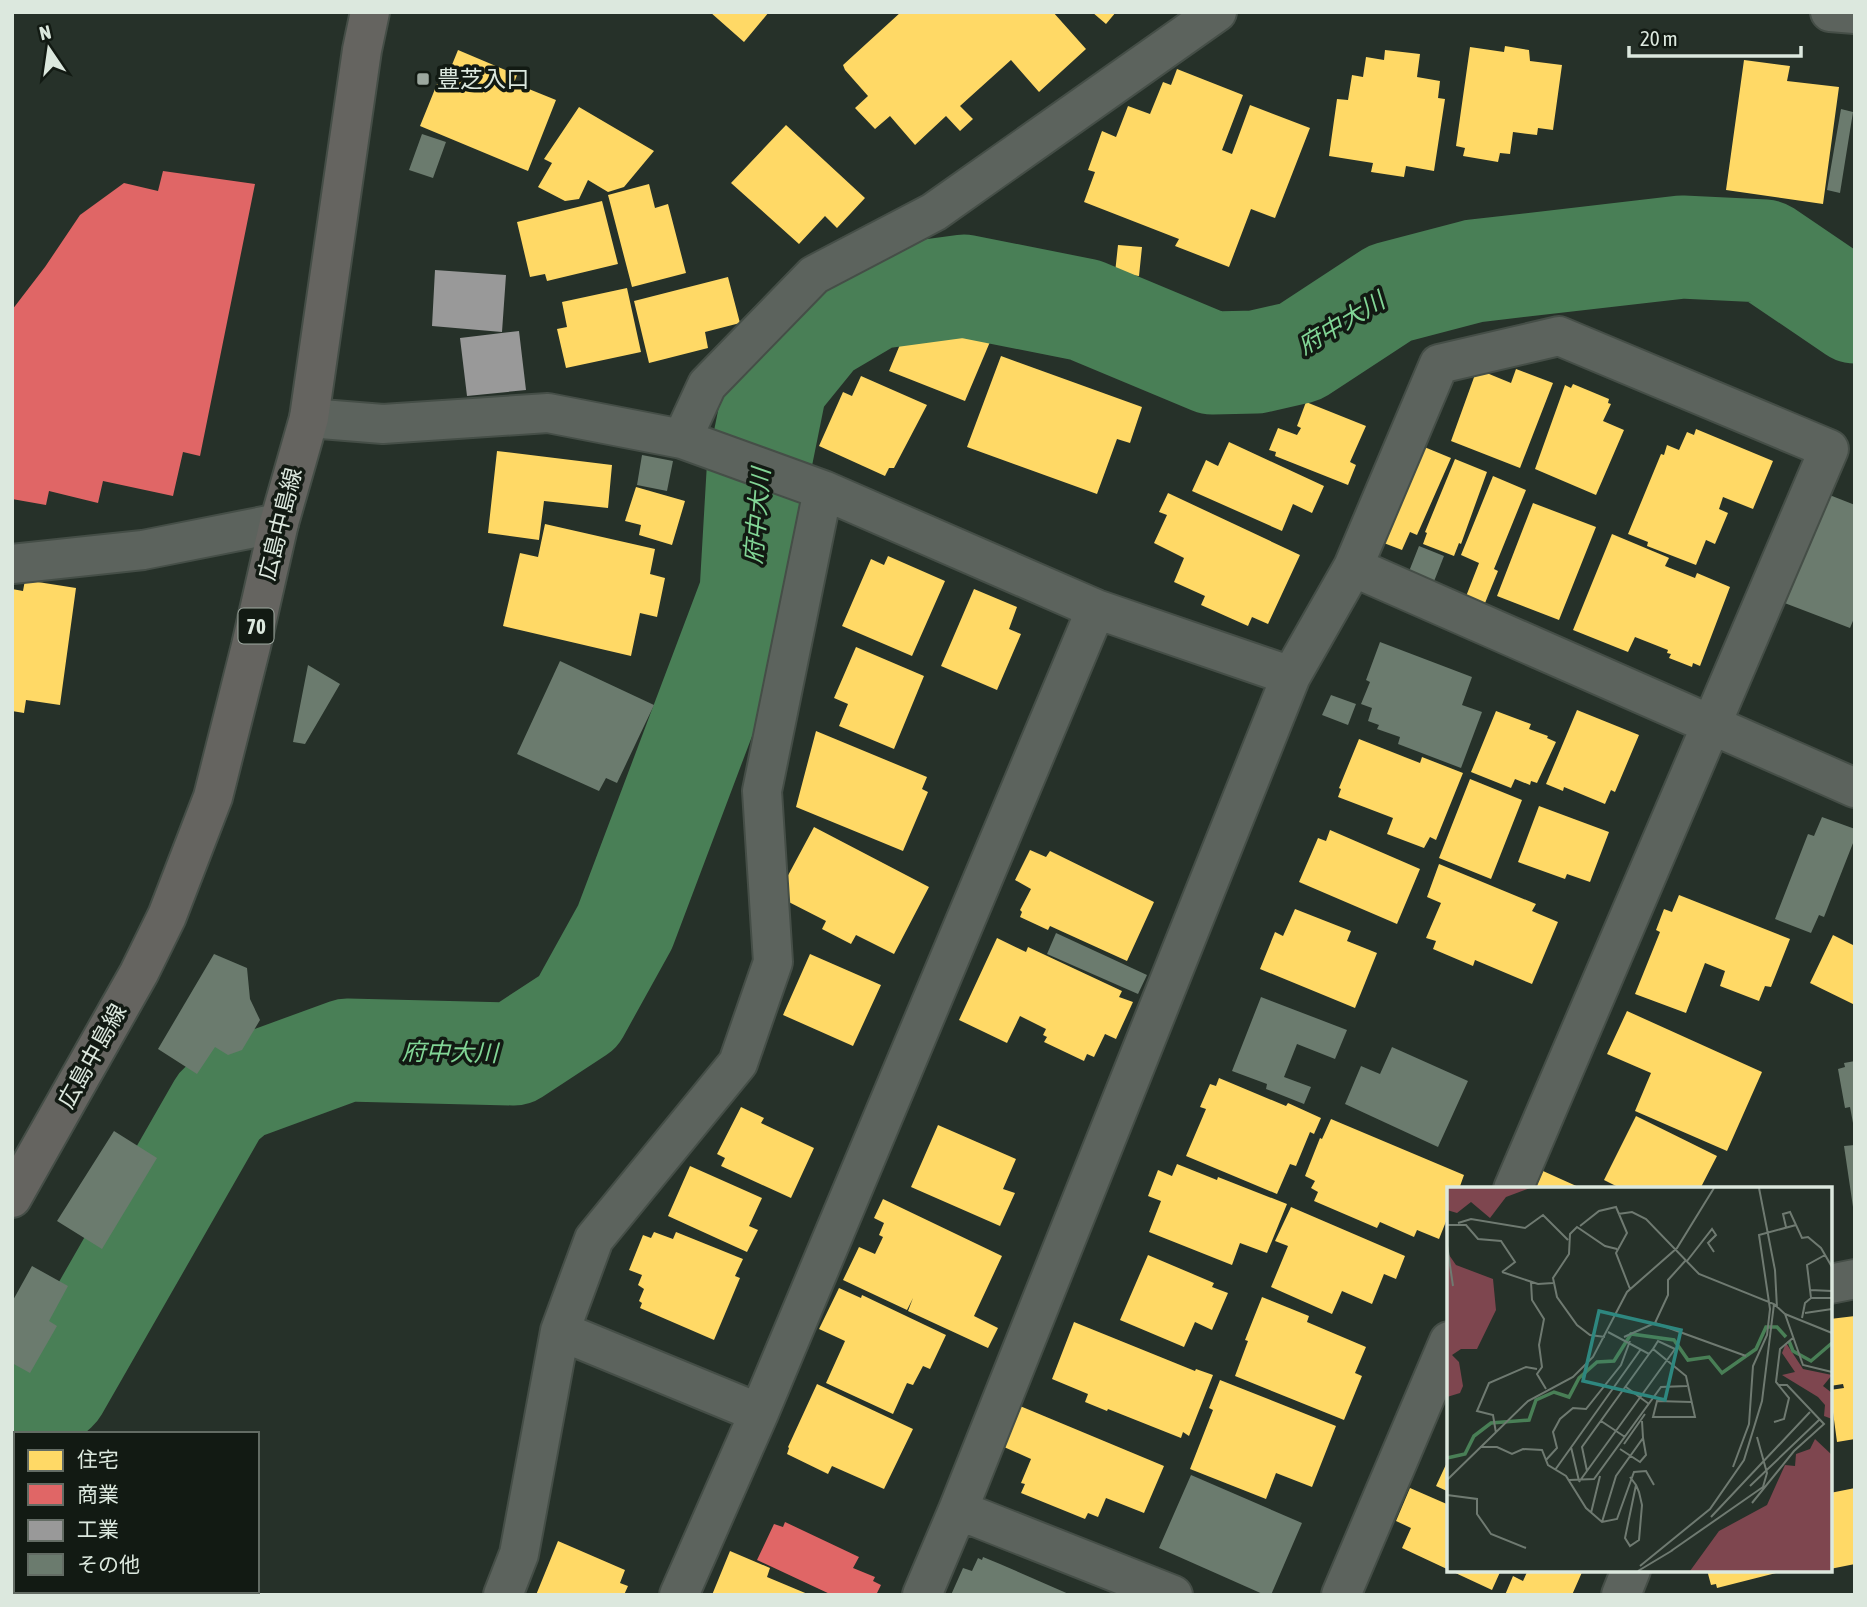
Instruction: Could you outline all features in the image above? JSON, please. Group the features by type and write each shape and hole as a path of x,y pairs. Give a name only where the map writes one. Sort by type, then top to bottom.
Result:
{"main road":[{"name":"広島中島線","path":"12,1198 139,973 167,916 213,797 279,523 309,418 362,50 370,12"}],"street":[{"path":"682,439 707,385 814,275 934,212 1217,12"},
{"path":"1830,12 1855,14"},
{"path":"922,1595 1291,676 1353,567 1439,365 1559,336 1829,449 1514,1187"},
{"path":"309,418 383,424 548,413 682,439 808,485 1096,609 1291,676"},
{"path":"503,1595 519,1554 560,1331 594,1239 738,1063 773,962 762,791 808,485"},
{"path":"12,564 143,550 279,523"},
{"path":"1353,567 1855,788"},
{"path":"679,1595 759,1413 1096,609"},
{"path":"1832,1284 1855,1279"},
{"path":"560,1331 759,1413"},
{"path":"1341,1595 1447,1345"},
{"path":"958,1510 1173,1595"},
{"path":"1621,1595 1631,1572"}],"building: 住宅":[{"path":"710,12 769,12 744,42"},
{"path":"901,12 1053,12 1086,49 1039,92 1011,60 960,106 973,119 960,131 946,116 915,145 890,116 875,129 855,108 868,96 843,65"},
{"path":"1092,12 1116,12 1106,24"},
{"path":"1505,46 1529,50 1530,61 1562,65 1553,130 1538,128 1537,135 1513,132 1510,154 1500,153 1498,162 1463,156 1465,148 1456,146 1470,47 1504,52"},
{"path":"458,50 517,75 514,83 556,100 528,171 420,126 437,84 443,87"},
{"path":"1385,50 1420,54 1417,77 1440,81 1438,98 1445,99 1434,171 1406,166 1404,177 1371,172 1373,163 1329,156 1337,99 1348,100 1352,75 1363,77 1366,57 1384,60"},
{"path":"1744,60 1790,66 1787,81 1839,87 1823,204 1726,190"},
{"path":"1177,69 1243,95 1222,150 1232,154 1250,105 1310,128 1275,218 1251,209 1229,267 1175,246 1179,239 1084,202 1095,172 1088,170 1102,131 1116,137 1128,106 1150,114 1163,82 1171,85"},
{"path":"579,107 654,151 624,187 608,192 588,180 579,199 565,201 538,187 552,163 544,159"},
{"path":"786,125 865,198 837,228 825,216 799,244 731,183"},
{"path":"649,184 655,208 668,204 686,273 632,287 608,195"},
{"path":"602,201 618,264 547,281 545,274 530,277 517,222"},
{"path":"1118,245 1142,247 1139,276 1115,273"},
{"path":"728,277 740,323 705,332 708,348 649,363 634,301"},
{"path":"627,288 641,352 566,368 557,329 567,327 562,302"},
{"path":"951,312 995,330 965,401 889,371 904,335 926,332 940,338"},
{"path":"1001,356 1142,407 1130,443 1117,439 1097,494 967,447"},
{"path":"1477,369 1511,383 1516,369 1553,383 1520,468 1451,441"},
{"path":"861,376 927,405 894,468 889,468 885,476 819,446 843,392 852,396"},
{"path":"1573,384 1609,399 1608,403 1611,404 1603,421 1624,430 1596,495 1535,469 1565,385 1571,388"},
{"path":"1306,402 1366,426 1350,462 1356,465 1348,485 1275,456 1276,452 1269,450 1278,428 1297,435 1301,428 1297,426"},
{"path":"1696,429 1773,461 1753,509 1723,497 1719,509 1728,513 1715,544 1706,540 1696,565 1647,546 1648,542 1628,534 1661,454 1664,455 1667,445 1679,450 1687,432 1694,435"},
{"path":"1229,442 1324,486 1312,513 1293,504 1282,531 1192,491 1206,460 1218,466"},
{"path":"1417,444 1451,458 1417,535 1410,532 1402,550 1376,540"},
{"path":"497,451 612,465 608,508 544,501 539,540 488,533"},
{"path":"1455,459 1487,472 1461,544 1459,543 1454,556 1423,544 1427,533 1425,532"},
{"path":"1493,476 1526,490 1494,569 1498,571 1483,608 1465,599 1479,563 1461,555"},
{"path":"636,487 685,501 672,545 639,535 641,525 625,521"},
{"path":"1168,493 1300,555 1268,624 1252,617 1248,626 1201,605 1205,596 1174,582 1184,558 1154,543 1167,515 1159,512"},
{"path":"1533,503 1596,527 1559,620 1497,596"},
{"path":"545,524 655,549 650,574 665,578 657,617 640,613 631,656 503,626 520,553 538,557"},
{"path":"1612,534 1669,558 1665,566 1695,578 1697,573 1730,587 1700,666 1693,663 1692,667 1669,658 1671,654 1667,653 1668,650 1635,637 1628,652 1573,630"},
{"path":"888,556 945,581 912,656 842,626 871,559 884,565"},
{"path":"25,580 76,588 60,705 26,700 24,713 12,711 12,589 23,591"},
{"path":"974,589 1017,607 1009,629 1021,634 997,690 941,666"},
{"path":"856,647 924,676 894,749 839,726 848,704 834,698"},
{"path":"1577,710 1639,735 1615,792 1611,790 1605,804 1564,787 1563,791 1546,784"},
{"path":"1496,711 1531,724 1529,729 1556,742 1537,783 1531,781 1530,785 1515,779 1511,788 1471,772"},
{"path":"816,731 927,777 922,789 928,792 903,851 796,807"},
{"path":"1359,739 1420,763 1422,757 1463,773 1436,840 1430,837 1424,848 1387,834 1393,818 1338,797 1339,788"},
{"path":"1470,779 1522,800 1491,879 1439,858"},
{"path":"1539,806 1609,832 1590,882 1567,874 1565,879 1518,862"},
{"path":"814,827 929,887 894,954 856,935 851,944 822,929 826,921 777,896"},
{"path":"1330,830 1420,869 1397,924 1299,882 1318,838 1326,841"},
{"path":"1030,850 1046,857 1050,851 1154,902 1127,961 1050,926 1048,930 1020,917 1020,910 1031,889 1015,880"},
{"path":"1439,864 1536,904 1532,911 1558,922 1532,984 1475,960 1473,966 1433,949 1436,941 1426,938 1441,903 1427,897"},
{"path":"1679,895 1790,939 1771,987 1765,986 1759,1001 1720,986 1725,971 1705,963 1686,1013 1635,994 1660,932 1656,930 1664,909 1672,912"},
{"path":"1295,909 1351,931 1347,941 1377,953 1355,1008 1260,969 1275,932 1283,936"},
{"path":"1833,935 1855,946 1855,1005 1810,983"},
{"path":"997,938 1026,952 1028,947 1122,991 1119,997 1133,1002 1116,1039 1105,1034 1094,1057 1087,1054 1084,1061 1044,1042 1047,1037 1043,1035 1046,1029 1020,1016 1007,1043 959,1020"},
{"path":"810,954 881,985 853,1046 783,1015"},
{"path":"1627,1011 1762,1072 1727,1151 1635,1111 1651,1073 1607,1054"},
{"path":"1219,1078 1321,1118 1314,1134 1310,1132 1296,1166 1290,1164 1277,1194 1186,1156 1206,1109 1200,1107 1210,1084 1216,1086"},
{"path":"741,1107 764,1118 761,1123 814,1148 791,1198 721,1166 725,1158 717,1154"},
{"path":"1636,1116 1717,1156 1701,1187 1618,1187 1604,1180"},
{"path":"1331,1119 1464,1175 1460,1187 1447,1187 1447,1219 1439,1239 1417,1230 1414,1237 1380,1222 1377,1228 1314,1201 1318,1192 1311,1188 1315,1181 1305,1176 1320,1138 1322,1139"},
{"path":"938,1125 1016,1159 1003,1189 1015,1193 1000,1226 911,1187"},
{"path":"1177,1164 1287,1204 1267,1253 1240,1243 1232,1265 1149,1232 1161,1201 1148,1196 1158,1170 1172,1176"},
{"path":"690,1166 762,1198 749,1226 758,1230 747,1252 668,1216"},
{"path":"1543,1171 1579,1187 1536,1187"},
{"path":"883,1199 1002,1256 974,1316 998,1328 988,1348 908,1311 913,1298 907,1310 843,1280 859,1247 875,1254 883,1237 879,1235 884,1223 874,1218"},
{"path":"1291,1207 1405,1256 1396,1279 1384,1274 1372,1304 1342,1291 1332,1314 1271,1287 1288,1246 1275,1241"},
{"path":"654,1232 673,1239 676,1232 743,1259 735,1276 740,1278 714,1340 640,1308 642,1303 639,1301 644,1289 638,1285 642,1275 629,1270 643,1235 651,1238"},
{"path":"1148,1255 1214,1283 1212,1287 1228,1293 1212,1330 1195,1322 1184,1347 1120,1320"},
{"path":"839,1288 861,1298 862,1295 946,1335 930,1369 923,1366 913,1385 907,1383 893,1414 826,1383 845,1341 819,1329"},
{"path":"1262,1297 1309,1316 1307,1322 1366,1347 1355,1373 1362,1376 1344,1420 1235,1376 1248,1341 1245,1340"},
{"path":"1855,1316 1855,1439 1837,1442 1832,1390 1844,1388 1843,1384 1832,1386 1832,1319"},
{"path":"1074,1322 1195,1371 1196,1369 1213,1375 1189,1436 1183,1432 1181,1438 1085,1402 1088,1394 1052,1379"},
{"path":"1220,1380 1336,1426 1312,1487 1276,1473 1266,1499 1190,1469 1213,1410 1209,1408"},
{"path":"817,1384 913,1429 884,1489 832,1466 828,1474 787,1454"},
{"path":"1020,1406 1164,1466 1144,1513 1106,1498 1098,1517 1088,1513 1085,1519 1021,1493 1025,1484 1021,1483 1031,1459 1004,1447"},
{"path":"1447,1462 1447,1491 1436,1486"},
{"path":"1410,1488 1447,1504 1447,1569 1402,1548 1411,1528 1396,1521"},
{"path":"1855,1488 1855,1564 1832,1569 1832,1493"},
{"path":"558,1541 625,1570 620,1583 628,1586 624,1595 536,1595"},
{"path":"730,1551 770,1568 767,1577 810,1595 712,1595"},
{"path":"1453,1572 1500,1572 1492,1590"},
{"path":"1527,1572 1582,1572 1572,1595 1505,1595 1513,1576 1523,1581"},
{"path":"1708,1572 1780,1572 1717,1588 1716,1584 1711,1585"}],"building: 商業":[{"path":"163,171 255,184 200,456 183,452 173,496 103,481 98,503 49,491 46,505 12,499 12,310 80,215 124,183 158,191"},
{"path":"785,1522 859,1557 853,1568 875,1577 873,1581 881,1585 876,1595 832,1595 757,1560 774,1524 783,1527"}],"building: 工業":[{"path":"435,270 506,275 502,332 432,326"},
{"path":"519,331 526,390 467,396 460,338"}],"building: その他":[{"path":"1841,109 1853,112 1840,193 1827,190"},
{"path":"422,134 446,142 433,178 409,170"},
{"path":"642,455 673,461 667,491 637,485"},
{"path":"1827,494 1855,505 1855,616 1850,628 1774,599"},
{"path":"1419,546 1444,556 1431,589 1406,579"},
{"path":"1380,642 1472,677 1462,705 1482,712 1461,768 1398,744 1400,737 1377,729 1379,725 1368,721 1372,708 1361,704 1370,682 1366,680"},
{"path":"560,661 654,705 617,783 606,778 599,791 517,754"},
{"path":"308,665 340,684 305,744 293,742"},
{"path":"1331,695 1356,704 1348,725 1322,715"},
{"path":"1822,817 1855,829 1855,838 1824,917 1819,915 1811,933 1775,919 1808,834 1814,836"},
{"path":"1056,933 1147,975 1138,994 1047,954"},
{"path":"214,954 247,968 250,999 260,1020 242,1050 228,1055 215,1047 197,1074 158,1049"},
{"path":"1261,997 1347,1030 1335,1059 1297,1044 1284,1077 1311,1087 1304,1104 1266,1089 1267,1084 1232,1071"},
{"path":"1392,1047 1468,1081 1438,1147 1345,1104 1361,1066 1380,1074"},
{"path":"1855,1061 1853,1123 1850,1107 1845,1108 1838,1069 1845,1067 1844,1063"},
{"path":"114,1131 157,1158 102,1249 57,1221"},
{"path":"1855,1145 1855,1207 1853,1207 1844,1146"},
{"path":"32,1266 68,1286 49,1321 57,1326 30,1373 12,1363 12,1302"},
{"path":"1191,1475 1302,1523 1271,1595 1265,1595 1159,1548"},
{"path":"983,1557 1071,1595 951,1595 963,1568 972,1571 978,1558 982,1560"}],"waterway":[{"name":"府中大川","path":"12,1429 57,1389 219,1106 238,1090 347,1050 514,1054 578,1012 625,927 751,593 758,473 776,384 819,331 875,298 964,286 1085,310 1212,363 1256,362 1300,352 1390,293 1474,271 1682,247 1765,251 1855,312"}],"place":[{"name":"豊芝入口","path":"423,79"}]}
